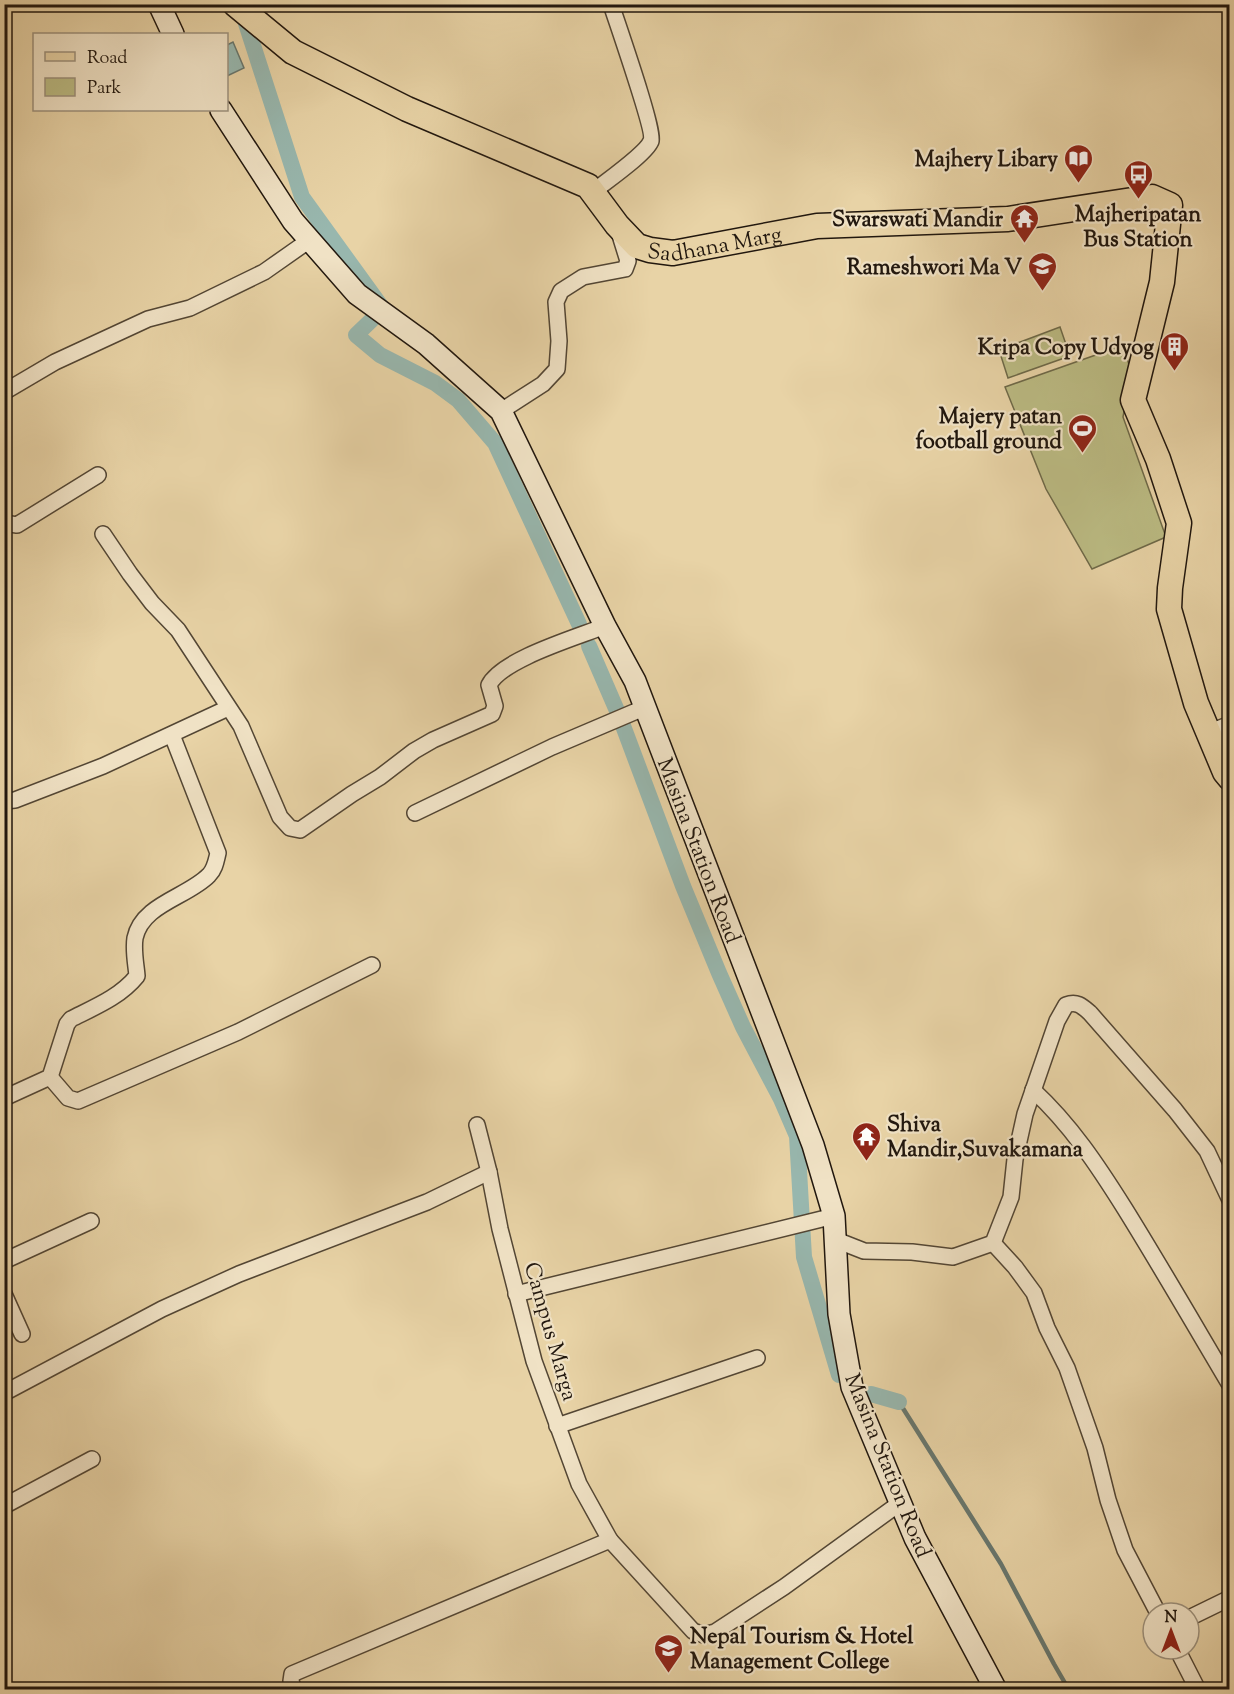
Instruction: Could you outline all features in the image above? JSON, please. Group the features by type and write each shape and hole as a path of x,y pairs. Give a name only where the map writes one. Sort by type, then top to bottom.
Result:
{"main road":[{"name":"Sadhana Marg","path":"235,4 293,52 407,109 588,186 617,225 637,246 650,250 673,253 817,226 1008,219 1152,197 1170,205 1162,282 1133,400 1158,459 1179,524 1169,609 1196,704 1219,728"},
{"path":"1219,728 1230,778"}],"street":[{"path":"159,4 173,33"},
{"path":"593,192 644,150 652,139 648,118 611,4"},
{"name":"Masina Station Road","path":"222,111 293,221 357,294 426,344 501,411 605,626 635,681 813,1145 834,1216 837,1239 839,1314 852,1387 915,1538 996,1689"},
{"path":"501,411 543,384 557,369 559,341 556,302 561,291 583,277 625,269 628,261 617,225"},
{"path":"4,392 55,362 148,319 190,308 264,272 311,239"},
{"path":"4,523 17,525 98,475"},
{"path":"103,534 152,603 177,630 241,726 280,817 290,828 300,830 380,777 414,751 492,714 495,706 489,685 494,677 512,664 605,626"},
{"path":"415,813 552,747 646,706"},
{"path":"4,801 15,800 58,784 228,708"},
{"path":"4,1098 50,1077 67,1024 71,1019 122,992 137,976 134,950 139,928 154,911 209,875 216,864 218,853 215,844 172,735"},
{"path":"50,1077 68,1098 78,1101 238,1032 372,965"},
{"path":"837,1239 864,1251 912,1252 953,1257 993,1243 1011,1197 1015,1159 1025,1114 1066,1005 1078,1004 1090,1013 1117,1042 1207,1151 1230,1200"},
{"path":"1034,1090 1078,1138 1114,1189 1230,1385"},
{"name":"Campus Marga","path":"477,1125 500,1229 534,1361 579,1484 610,1540 693,1631 704,1635 715,1632 784,1587 900,1503"},
{"path":"4,1393 162,1309 239,1274 428,1202 489,1172"},
{"path":"516,1294 834,1216"},
{"path":"4,1261 91,1221"},
{"path":"993,1243 1034,1293 1047,1328 1067,1368 1095,1448 1108,1500 1125,1550 1152,1601"},
{"path":"4,1294 22,1334"},
{"path":"558,1426 757,1358"},
{"path":"4,1506 92,1460"},
{"path":"294,1689 291,1681 292,1674 610,1540"},
{"path":"1201,1612 1230,1598"},
{"path":"1183,1661 1198,1689"}],"green space":[{"path":"1060,327 1070,356 1008,378 999,350"},
{"name":"Majery patan football ground","path":"1124,345 1131,373 1123,417 1166,537 1092,569 1046,489 1005,387"}],"water":[{"path":"233,42 244,68 228,76 228,44"}],"waterway":[{"path":"242,11 302,197 383,309 356,335 380,355 435,383 458,400 495,443 579,624"},
{"path":"589,646 618,713"},
{"path":"622,723 683,886 719,973 797,1136 804,1257 839,1375"},
{"path":"871,1394 899,1402"},
{"path":"899,1402 1001,1564 1069,1690"}],"place":[{"name":"Majhery Libary","path":"1079,184"},
{"name":"Majheripatan Bus Station","path":"1138,200"},
{"name":"Swarswati Mandir","path":"1024,244"},
{"name":"Rameshwori Ma V","path":"1043,292"},
{"name":"Kripa Copy Udyog","path":"1175,372"},
{"name":"Majery patan football ground","path":"1083,454"},
{"name":"Shiva Mandir,Suvakamana","path":"866,1162"},
{"name":"Nepal Tourism & Hotel Management College","path":"669,1674"}]}
